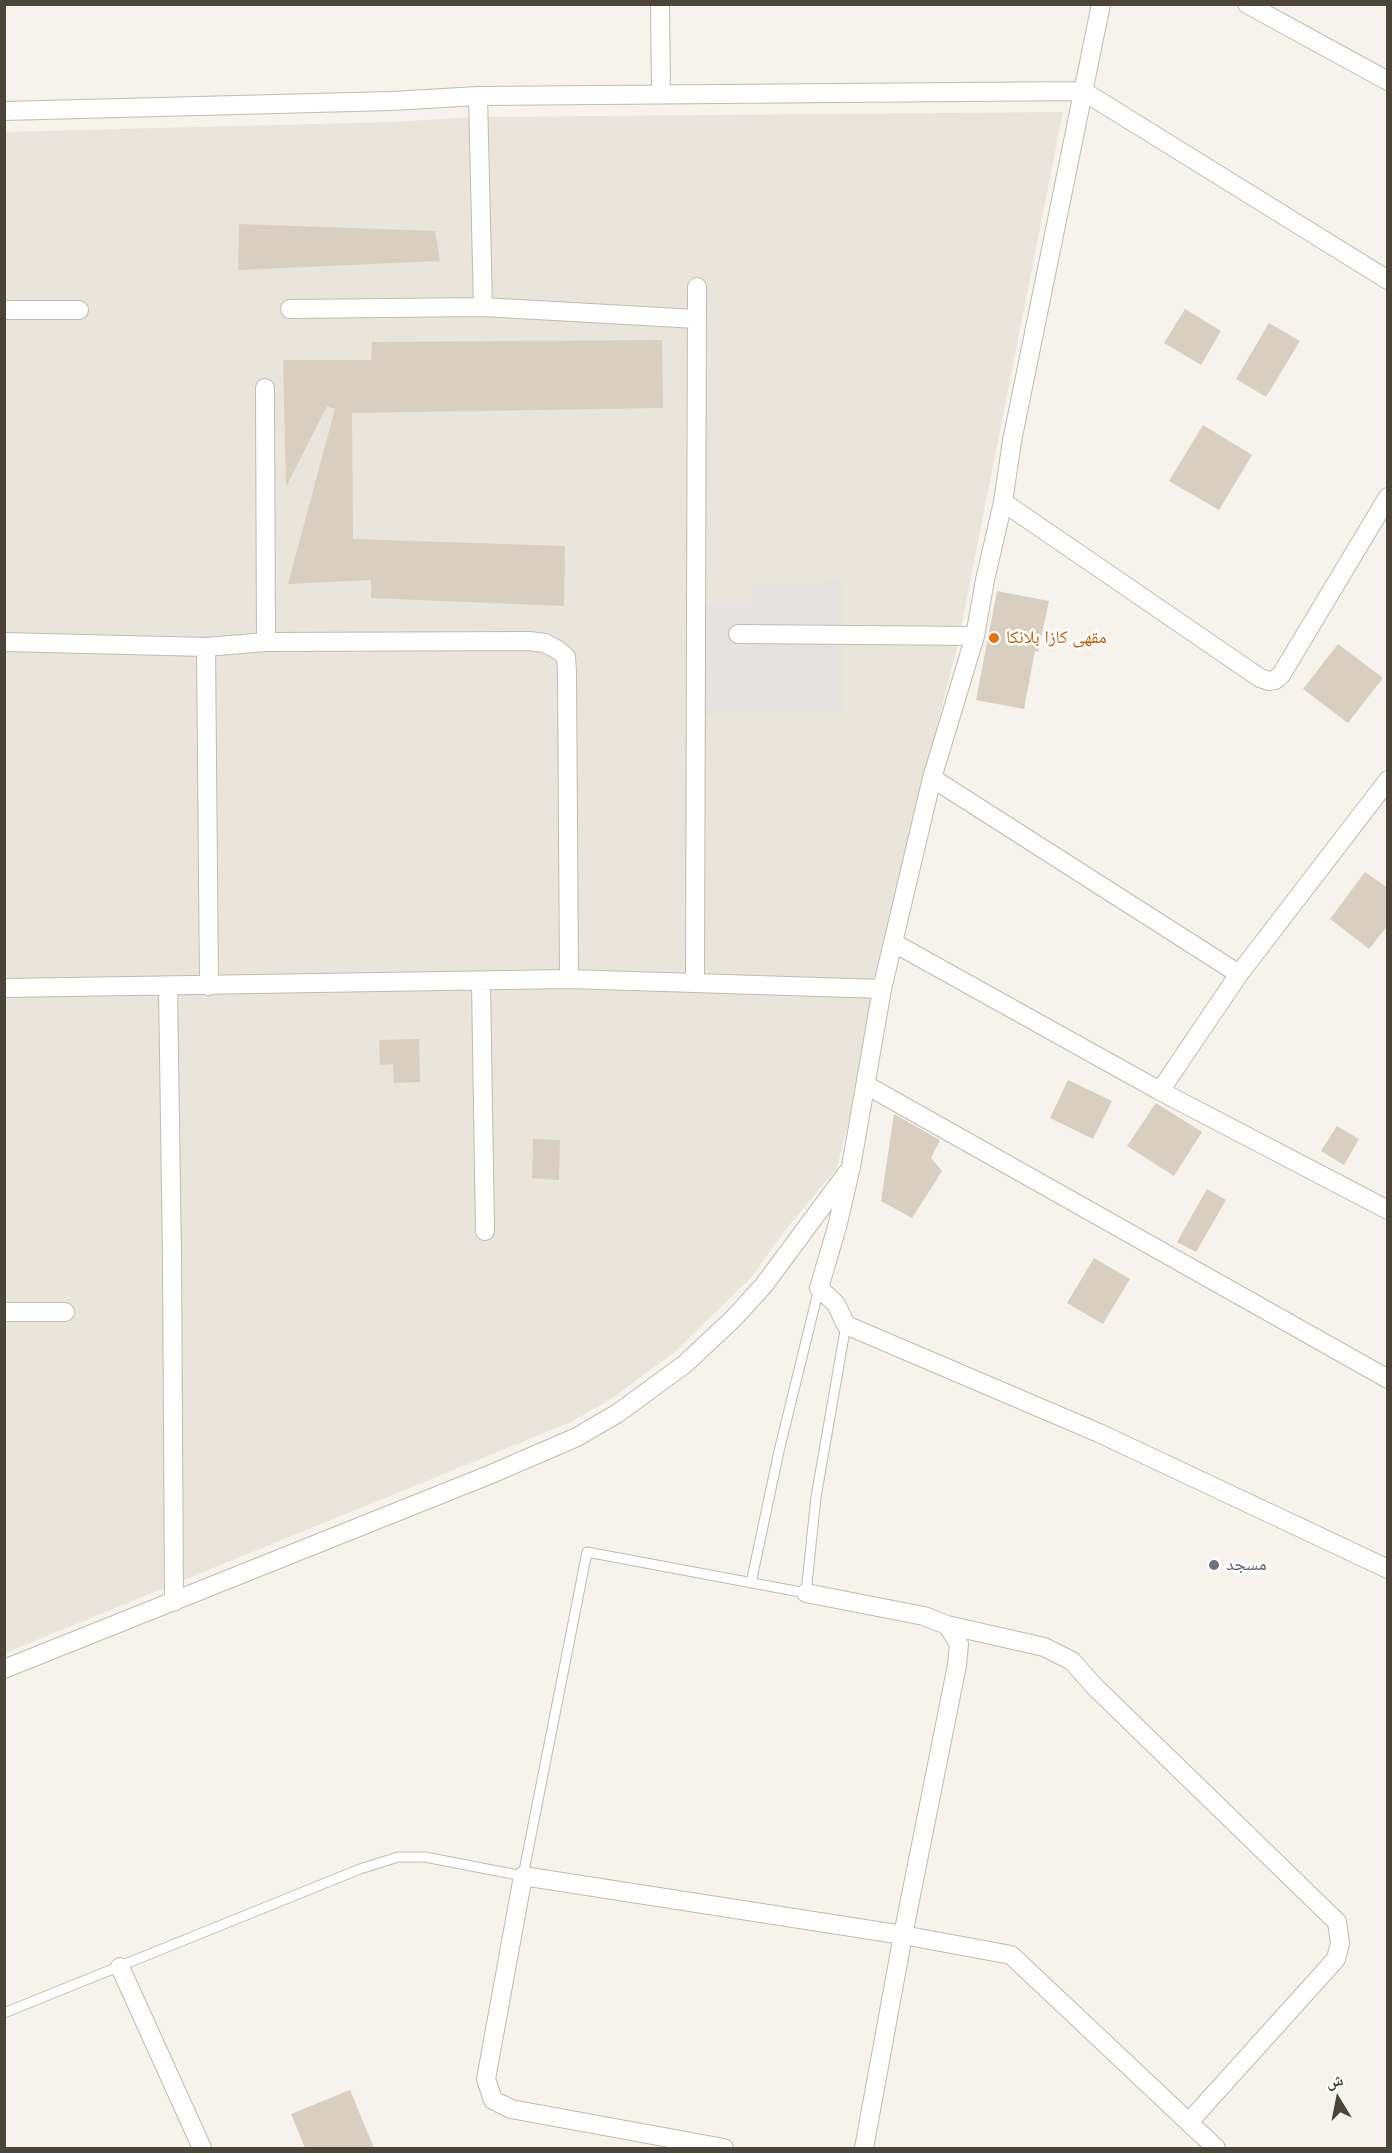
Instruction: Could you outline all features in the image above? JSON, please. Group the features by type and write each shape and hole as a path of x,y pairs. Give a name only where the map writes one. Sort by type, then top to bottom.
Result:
{"street":[{"path":"660,4 661,93"},
{"path":"1101,4 1012,441 1003,502 975,636 932,778 882,989 851,1167 837,1227 819,1288 836,1304 846,1325 1099,1433 1388,1569"},
{"path":"1247,4 1388,81"},
{"path":"4,111 478,96 1083,91 1388,280"},
{"path":"478,96 483,307"},
{"path":"695,982 697,287"},
{"path":"290,309 483,307 697,319"},
{"path":"4,310 79,310"},
{"path":"265,388 266,642"},
{"path":"1003,502 1269,681 1281,675 1388,497"},
{"path":"738,634 975,636"},
{"path":"4,642 206,647 266,642 529,641 545,643 558,650 566,657 569,979"},
{"path":"206,647 209,986"},
{"path":"932,778 1239,974"},
{"path":"1160,1091 1239,974 1388,780"},
{"path":"894,943 1160,1091 1388,1210"},
{"path":"4,988 569,979 882,989"},
{"path":"481,981 485,1231"},
{"path":"168,987 174,1602"},
{"path":"866,1085 1388,1379"},
{"path":"4,1669 489,1475 577,1437 618,1413 685,1364 734,1318 764,1285 851,1167"},
{"path":"4,1311 65,1312"},
{"path":"806,1593 924,1616 947,1625 1044,1647 1072,1661 1094,1686 1337,1922 1340,1943 1336,1959 1189,2122"},
{"path":"864,2148 903,1935 957,1665 959,1644 947,1625"},
{"path":"724,2148 511,2109 493,2100 486,2079 523,1876 903,1935 1011,1955 1216,2148"},
{"path":"120,1967 202,2148"}],"lane":[{"path":"751,1582 779,1451 819,1288"},
{"path":"4,2013 360,1869 398,1857 425,1857 523,1876 587,1552 806,1593 816,1497 846,1325"}],"shaded area":[{"path":"1063,112 958,643 914,819 860,1075 837,1168 783,1233 753,1275 676,1351 611,1399 571,1422 5,1653 4,132 391,122 475,117"},
{"path":"843,579 842,715 703,715 703,604 751,604 752,580"}],"building":[{"path":"239,224 435,231 440,261 238,270"},
{"path":"1185,309 1221,331 1201,365 1164,343"},
{"path":"1269,323 1300,341 1266,397 1236,379"},
{"path":"662,340 663,408 352,413 353,539 565,546 564,606 371,598 371,580 288,584 335,409 327,406 286,487 283,360 371,360 372,342"},
{"path":"1203,425 1252,455 1219,510 1169,481"},
{"path":"997,591 1049,601 1038,652 1035,651 1024,709 976,700"},
{"path":"1338,644 1383,678 1348,723 1303,689"},
{"path":"1365,872 1388,888 1388,925 1369,949 1330,919"},
{"path":"419,1039 420,1082 394,1083 393,1064 380,1065 379,1040"},
{"path":"1068,1080 1112,1101 1093,1139 1050,1118"},
{"path":"1156,1103 1202,1132 1174,1176 1127,1146"},
{"path":"894,1114 940,1140 931,1158 942,1171 912,1218 881,1201"},
{"path":"1337,1126 1359,1139 1344,1165 1321,1151"},
{"path":"533,1139 560,1140 559,1180 532,1178"},
{"path":"1207,1189 1226,1200 1196,1252 1177,1242"},
{"path":"1094,1258 1130,1279 1103,1324 1067,1303"},
{"path":"350,2090 374,2148 305,2148 291,2114"}],"place":[{"name":"مقهى كازا بلانكا","path":"994,638"},
{"name":"مسجد","path":"1214,1565"}]}
